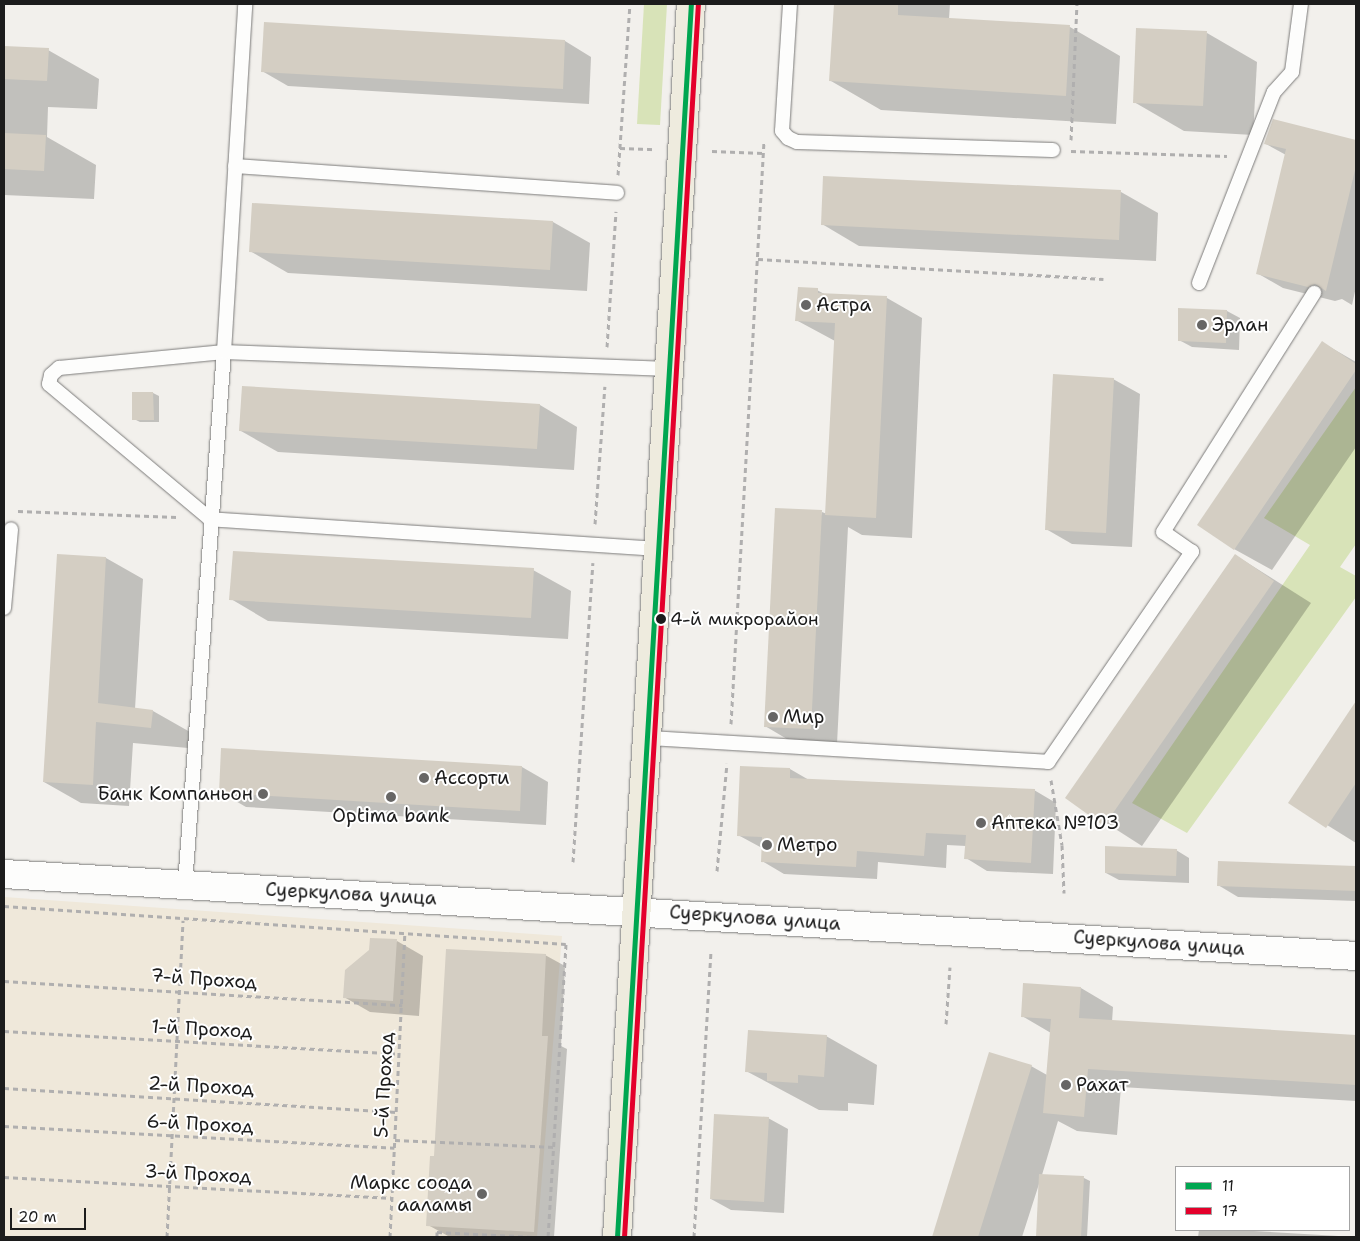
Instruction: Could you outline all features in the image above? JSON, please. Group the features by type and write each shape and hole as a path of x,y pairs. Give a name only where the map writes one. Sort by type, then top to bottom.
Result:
{"main road":[{"path":"617,1237 691,4"},
{"name":"Суеркулова улица","path":"4,874 637,910 1356,956"}],"lane":[{"path":"184,884 224,352 245,4"},
{"path":"790,4 782,131 788,138 797,142 1053,150"},
{"path":"1199,283 1274,92 1292,72 1301,4"},
{"path":"235,166 617,193"},
{"path":"648,738 1048,762 1192,552 1162,532 1314,293"},
{"path":"659,549 210,519 49,384 52,374 59,368 224,352 670,370"},
{"path":"4,608 11,529"}],"path":[{"path":"573,862 630,4"},
{"path":"1070,150 1076,4"},
{"path":"717,871 729,743 765,133"},
{"path":"620,148 657,149"},
{"path":"1053,150 1248,157"},
{"path":"712,151 763,153"},
{"path":"758,259 1103,279"},
{"path":"13,510 210,519"},
{"path":"1048,762 1062,845 1064,893"},
{"path":"4,906 183,920 566,944 548,1237"},
{"path":"166,1237 183,920"},
{"name":"5-й Проход","path":"390,1237 405,934"},
{"path":"694,1237 711,952"},
{"path":"946,1024 950,967"},
{"name":"7-й Проход","path":"4,980 402,1006"},
{"name":"1-й Проход","path":"4,1031 399,1054"},
{"name":"2-й Проход","path":"4,1088 396,1112"},
{"name":"6-й Проход","path":"4,1126 394,1148"},
{"path":"395,1140 555,1147"},
{"name":"3-й Проход","path":"4,1177 392,1198"},
{"path":"437,1237 438,1232 535,1237"}],"shaded area":[{"path":"4,897 562,936 537,1237 4,1237"}],"green space":[{"path":"644,4 667,4 660,125 637,124"},
{"path":"1356,387 1356,544 1340,567 1356,576 1356,597 1187,833 1132,803 1310,545 1264,518"}],"building":[{"path":"834,4 898,4 898,15 1070,25 1066,96 829,81"},
{"path":"264,22 565,40 563,89 261,72"},
{"path":"1136,28 1207,31 1203,106 1133,103"},
{"path":"4,46 49,48 47,81 4,79"},
{"path":"1273,119 1356,140 1356,166 1326,291 1315,284 1308,287 1256,274 1286,149 1264,144"},
{"path":"4,133 46,135 44,171 4,169"},
{"path":"823,176 1121,190 1119,240 821,225"},
{"path":"252,203 553,221 550,270 249,252"},
{"path":"798,287 818,288 818,293 887,296 876,518 825,515 835,323 795,321"},
{"name":"Эрлан","path":"1178,308 1227,310 1226,343 1178,341"},
{"path":"1322,341 1356,364 1356,370 1234,550 1197,525"},
{"path":"1053,374 1114,378 1106,533 1045,530"},
{"path":"242,386 540,404 537,449 239,431"},
{"path":"132,392 153,392 154,420 132,420"},
{"path":"775,508 822,510 811,729 764,727"},
{"path":"233,551 534,568 531,618 229,600"},
{"path":"57,554 106,557 98,703 153,710 151,728 96,722 93,785 43,782"},
{"path":"1235,554 1274,581 1104,826 1065,798"},
{"path":"1356,701 1356,783 1326,828 1288,803"},
{"path":"221,748 522,766 520,811 219,793"},
{"path":"740,766 790,768 790,778 1035,789 1031,863 964,859 966,835 926,833 924,856 857,851 856,867 761,862 762,837 737,836"},
{"path":"1105,846 1177,849 1176,876 1105,873"},
{"path":"1218,861 1356,866 1356,891 1217,886"},
{"path":"370,938 397,939 393,1001 343,998 345,970 369,950"},
{"path":"446,949 546,954 542,1036 548,1036 534,1232 426,1226 430,1156 434,1156"},
{"path":"1023,983 1081,987 1079,1018 1356,1035 1356,1085 1088,1069 1084,1117 1043,1113 1051,1019 1021,1017"},
{"path":"748,1030 827,1035 824,1077 798,1075 798,1083 767,1081 767,1073 745,1072"},
{"path":"989,1052 1032,1065 978,1237 932,1237"},
{"path":"714,1114 769,1117 764,1202 710,1199"},
{"path":"1039,1174 1084,1176 1081,1237 1036,1237"}],"transit line":[{"name":"11","path":"617,1237 691,4"},
{"name":"17","path":"624,1237 698,4"}],"place":[{"name":"Астра","path":"806,305"},
{"name":"Эрлан","path":"1202,325"},
{"name":"4-й микрорайон","path":"661,619"},
{"name":"Мир","path":"773,717"},
{"name":"Ассорти","path":"424,778"},
{"name":"Банк Компаньон","path":"263,794"},
{"name":"Optima bank","path":"391,797"},
{"name":"Аптека №103","path":"981,823"},
{"name":"Метро","path":"767,845"},
{"name":"Рахат","path":"1066,1085"},
{"name":"Маркс соода ааламы","path":"482,1194"}]}
